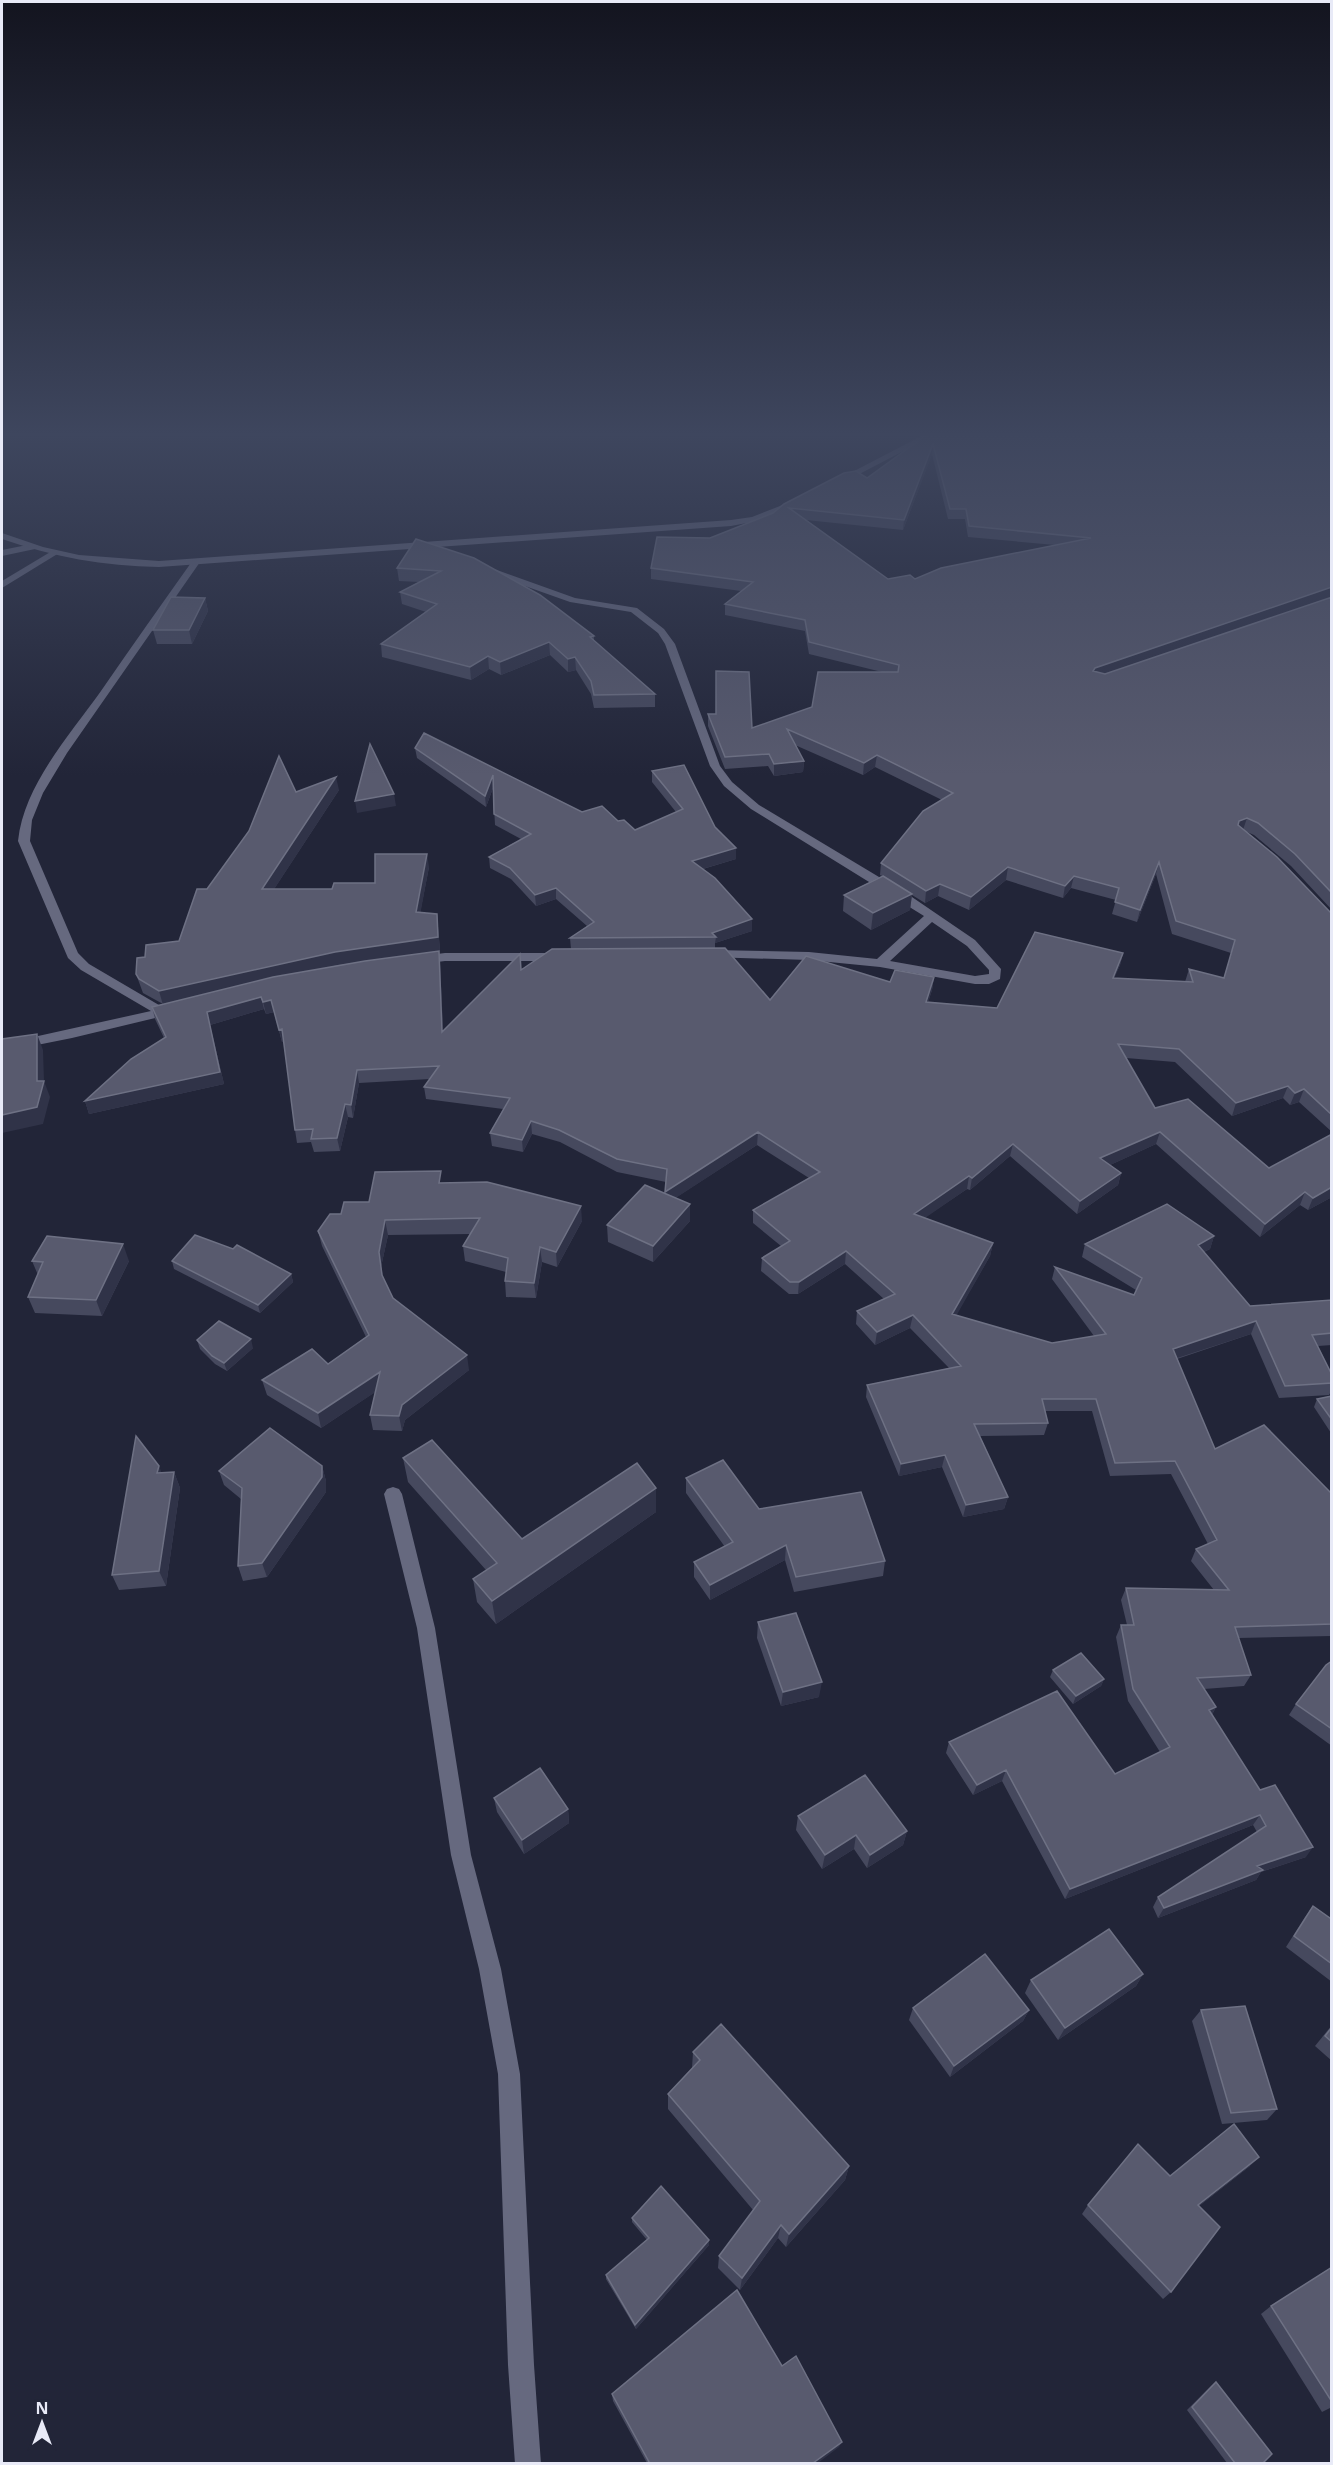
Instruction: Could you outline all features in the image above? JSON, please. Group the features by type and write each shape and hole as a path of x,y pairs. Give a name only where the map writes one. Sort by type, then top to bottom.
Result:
{"street":[{"path":"2,553 32,547 121,564 196,562 395,546"},
{"path":"426,546 453,556"},
{"path":"2,585 55,553"},
{"path":"162,1012 85,967 72,955 24,841 26,820 38,793 62,753 196,562"},
{"path":"475,564 573,600 624,607 642,614 662,631 670,644 714,766 728,784 755,807 971,943 995,969 996,976 988,980 975,980 880,963 809,956 702,953"},
{"path":"880,963 931,916"},
{"path":"411,961 445,957 571,957"},
{"path":"2,1048 185,1006"},
{"path":"393,1494 426,1628 461,1855 490,1969 509,2074 521,2365 528,2463"}],"building":[{"path":"411,546 437,546 474,558 540,595 594,636 590,637 655,694 594,695 591,681 575,657 568,659 549,642 500,662 488,656 470,667 381,644 437,604 400,592 441,571 397,568"},
{"path":"655,546 842,546 888,579 910,575 915,579 941,568 1051,546 1332,546 1332,587 1095,668 1093,671 1105,674 1332,597 1332,893 1295,854 1258,823 1247,818 1239,821 1238,825 1277,857 1332,914 1332,1115 1304,1089 1295,1093 1288,1086 1236,1103 1179,1049 1118,1044 1155,1108 1188,1099 1269,1168 1332,1134 1332,1187 1313,1198 1305,1192 1265,1224 1160,1132 1100,1158 1121,1173 1080,1201 1013,1144 972,1178 969,1176 914,1214 993,1243 952,1314 1052,1343 1106,1334 1055,1267 1134,1295 1142,1278 1085,1244 1167,1204 1214,1236 1198,1245 1250,1306 1332,1300 1332,1333 1312,1335 1332,1375 1332,1383 1285,1386 1256,1321 1173,1349 1215,1449 1264,1425 1332,1494 1332,1624 1235,1627 1251,1675 1197,1678 1216,1707 1209,1710 1260,1790 1275,1785 1313,1847 1257,1866 1263,1870 1164,1908 1158,1897 1266,1826 1260,1815 1070,1889 1006,1770 977,1785 949,1742 1057,1691 1115,1774 1170,1747 1133,1689 1121,1625 1134,1625 1126,1588 1229,1590 1196,1549 1217,1540 1175,1461 1115,1463 1096,1399 1042,1399 1048,1423 974,1424 1008,1497 966,1505 945,1455 901,1464 867,1385 961,1366 913,1315 877,1332 857,1311 895,1294 846,1251 799,1282 790,1282 762,1258 790,1241 753,1210 820,1172 758,1132 665,1192 667,1169 617,1159 559,1130 531,1121 522,1140 490,1133 510,1098 424,1087 439,1066 357,1070 351,1105 345,1104 337,1138 311,1139 313,1129 295,1130 282,1029 279,1030 271,1000 263,1002 261,997 207,1012 220,1072 85,1101 131,1059 166,1037 152,1007 273,977 439,951 442,1032 520,954 521,970 552,949 725,948 770,1000 806,956 890,982 895,970 934,977 926,1002 997,1008 1035,932 1123,953 1113,978 1193,982 1189,969 1224,978 1235,940 1176,921 1159,862 1140,910 1115,902 1119,888 1074,876 1065,886 1008,867 971,897 940,884 926,891 881,863 923,811 953,793 877,755 864,763 787,729 804,761 774,764 769,754 725,757 708,714 716,714 716,671 749,672 752,728 812,707 818,672 898,672 899,665 809,642 805,620 725,604 753,582 651,568"},
{"path":"171,597 205,598 189,630 153,630"},
{"path":"424,733 582,812 602,806 618,821 624,820 635,830 683,809 652,771 684,765 715,827 736,848 692,861 715,878 752,919 712,933 716,937 570,938 594,922 556,888 535,895 510,868 489,857 531,834 494,814 493,775 485,796 415,748"},
{"path":"370,744 394,794 355,801"},
{"path":"279,756 296,792 336,777 262,889 332,889 334,883 375,883 375,854 427,854 416,912 437,914 438,937 335,952 159,991 139,979 136,974 137,958 145,957 146,945 179,941 197,889 207,889 249,831"},
{"path":"883,876 912,894 873,913 844,895"},
{"path":"37,1034 37,1081 44,1081 37,1107 2,1115 2,1039"},
{"path":"441,1171 439,1183 487,1182 581,1206 556,1252 540,1247 534,1283 505,1281 508,1258 463,1246 480,1218 385,1220 379,1252 382,1275 393,1298 467,1355 402,1405 399,1416 370,1415 380,1372 318,1413 262,1380 312,1349 328,1364 369,1335 318,1231 330,1214 341,1214 344,1202 369,1202 375,1172"},
{"path":"645,1185 690,1204 653,1246 607,1225"},
{"path":"195,1235 233,1249 237,1245 291,1274 258,1305 172,1261"},
{"path":"47,1236 123,1244 96,1300 28,1297 43,1262 32,1261"},
{"path":"219,1321 251,1339 224,1363 212,1356 197,1340"},
{"path":"1332,1396 1332,1420 1317,1399"},
{"path":"270,1428 322,1466 322,1477 262,1563 238,1566 242,1488 219,1471"},
{"path":"136,1436 159,1466 157,1473 174,1472 159,1571 112,1575"},
{"path":"432,1440 522,1539 637,1463 656,1488 492,1601 473,1579 497,1563 403,1458"},
{"path":"723,1460 759,1509 861,1492 885,1561 796,1577 786,1545 710,1585 694,1562 733,1542 686,1478"},
{"path":"796,1613 822,1682 783,1692 758,1622"},
{"path":"1081,1653 1104,1679 1076,1696 1053,1670"},
{"path":"1332,1661 1332,1729 1296,1704 1326,1665"},
{"path":"540,1768 568,1809 522,1840 494,1798"},
{"path":"865,1775 907,1831 870,1855 856,1835 825,1855 798,1816"},
{"path":"1313,1906 1330,1918 1332,1916 1332,1964 1294,1936"},
{"path":"1109,1929 1143,1974 1065,2028 1031,1980"},
{"path":"985,1954 1029,2010 954,2066 913,2008"},
{"path":"1245,2006 1277,2109 1231,2113 1201,2010"},
{"path":"721,2024 849,2166 789,2234 781,2225 742,2278 719,2256 760,2201 668,2094 700,2060 693,2052"},
{"path":"1332,2027 1332,2042 1325,2036"},
{"path":"1234,2124 1259,2157 1198,2205 1220,2227 1171,2292 1088,2205 1138,2144 1170,2176"},
{"path":"661,2186 709,2240 635,2325 606,2275 649,2238 632,2218"},
{"path":"1332,2267 1332,2402 1271,2306"},
{"path":"737,2290 782,2366 796,2356 842,2442 813,2463 647,2463 649,2462 612,2394"},
{"path":"1216,2382 1272,2454 1263,2463 1235,2463 1192,2407"}]}
